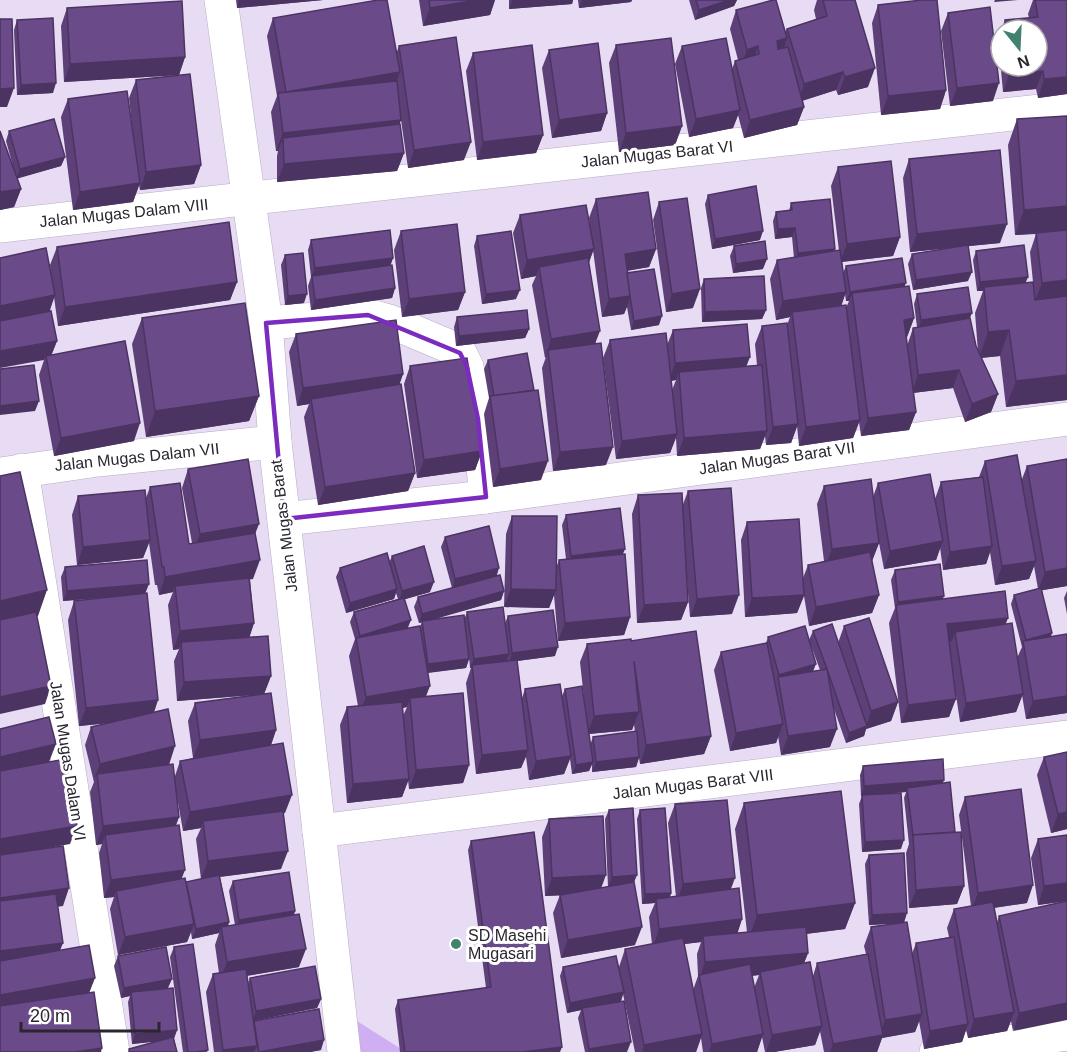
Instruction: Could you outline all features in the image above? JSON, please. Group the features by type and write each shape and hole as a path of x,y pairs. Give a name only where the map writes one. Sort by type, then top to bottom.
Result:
{"street":[{"name":"Jalan Mugas Barat","path":"221,0 266,323 275,442 344,1052"},
{"name":"Jalan Mugas Barat VI","path":"248,200 1067,108"},
{"name":"Jalan Mugas Dalam VIII","path":"0,226 248,200"},
{"path":"266,323 368,315 389,321 460,353 468,368 478,419 486,496"},
{"name":"Jalan Mugas Barat VII","path":"284,519 486,496 1067,419"},
{"name":"Jalan Mugas Dalam VII","path":"11,472 98,460 275,442"},
{"name":"Jalan Mugas Dalam VI","path":"11,472 113,1052"},
{"name":"Jalan Mugas Barat VIII","path":"319,831 1067,737"},
{"path":"936,1052 1067,1034"}],"highlighted area":[{"path":"368,315 460,353 467,367 478,419 486,497 284,519 266,323"}],"shaded area":[{"path":"349,1016 406,1052 353,1052"}],"building":[{"path":"387,0 400,72 286,92 273,18"},
{"path":"429,0 477,0 430,8"},
{"path":"696,0 729,0 699,10"},
{"path":"776,0 787,38 777,41 778,49 788,47 804,107 750,120 735,61 759,54 758,46 747,50 736,10"},
{"path":"823,0 855,0 875,68 845,77 843,72 804,84 787,29 827,16"},
{"path":"937,0 946,90 888,96 878,5"},
{"path":"1035,0 1067,0 1067,77 1044,79 1049,78 1049,18 1027,18 1038,17"},
{"path":"182,1 185,57 70,64 67,8"},
{"path":"990,7 989,78 998,78 999,83 957,88 948,13"},
{"path":"53,18 56,83 21,85 17,20"},
{"path":"0,19 12,19 14,88 0,89"},
{"path":"456,37 471,142 414,150 399,46"},
{"path":"671,38 682,126 626,133 616,45"},
{"path":"726,38 740,110 696,119 682,46"},
{"path":"598,43 607,113 559,120 549,50"},
{"path":"532,45 543,135 483,142 473,53"},
{"path":"190,74 201,165 146,172 136,80"},
{"path":"397,81 401,120 283,133 278,93"},
{"path":"127,91 140,183 80,192 68,99"},
{"path":"1067,116 1067,206 1024,210 1017,119"},
{"path":"54,119 65,157 20,169 9,131"},
{"path":"400,124 404,153 284,164 283,138"},
{"path":"0,131 21,189 0,192"},
{"path":"1000,150 1007,224 917,234 909,159"},
{"path":"891,161 900,237 847,244 838,167"},
{"path":"756,186 763,231 715,239 708,195"},
{"path":"648,192 656,249 625,254 631,296 609,299 596,199"},
{"path":"687,198 700,289 672,294 659,202"},
{"path":"830,199 835,249 798,253 795,228 778,229 776,212 792,210 791,203"},
{"path":"586,205 594,249 527,260 520,215"},
{"path":"229,222 237,282 65,307 57,247"},
{"path":"457,224 465,292 409,299 401,231"},
{"path":"390,230 393,258 315,268 311,240"},
{"path":"1067,230 1067,280 1042,283 1036,233"},
{"path":"511,231 520,290 486,294 477,236"},
{"path":"765,241 767,259 736,264 734,246"},
{"path":"968,245 972,272 916,280 912,254"},
{"path":"1024,245 1028,277 980,282 976,251"},
{"path":"46,248 55,295 0,306 0,258"},
{"path":"840,250 846,292 783,301 777,260"},
{"path":"303,253 307,294 288,296 285,255"},
{"path":"588,258 600,331 551,339 539,267"},
{"path":"902,258 906,283 850,292 846,266"},
{"path":"392,265 395,288 315,300 312,276"},
{"path":"654,269 662,316 634,321 627,273"},
{"path":"764,276 766,310 705,312 704,279"},
{"path":"1033,282 1035,300 1067,296 1067,375 1016,381 1009,330 988,332 984,287"},
{"path":"909,286 914,318 904,320 916,412 868,418 852,293"},
{"path":"968,287 972,313 921,320 917,294"},
{"path":"245,303 259,396 155,411 142,318"},
{"path":"846,305 860,420 806,427 792,312"},
{"path":"527,310 529,329 459,336 457,317"},
{"path":"51,311 57,341 0,351 0,321"},
{"path":"970,318 976,346 998,394 972,404 959,370 918,375 913,328"},
{"path":"396,320 403,374 303,388 296,334"},
{"path":"787,323 798,424 773,427 762,326"},
{"path":"747,324 750,357 675,363 673,330"},
{"path":"666,333 677,434 622,441 610,340"},
{"path":"125,341 140,423 61,438 46,356"},
{"path":"601,343 613,447 560,452 548,350"},
{"path":"527,353 534,390 494,396 488,360"},
{"path":"467,358 482,451 424,460 410,366"},
{"path":"34,365 39,401 0,406 0,369"},
{"path":"762,365 767,431 684,438 679,372"},
{"path":"401,384 415,473 325,487 311,399"},
{"path":"538,390 548,461 500,469 490,396"},
{"path":"1017,455 1036,561 1002,566 985,461"},
{"path":"248,459 259,524 200,534 188,469"},
{"path":"1067,459 1067,568 1045,572 1027,466"},
{"path":"20,472 47,590 0,601 0,476"},
{"path":"930,474 943,541 890,551 878,483"},
{"path":"983,477 992,546 950,552 941,482"},
{"path":"871,479 879,543 832,549 824,486"},
{"path":"180,483 189,544 255,533 260,560 165,577 150,487"},
{"path":"731,488 739,595 697,599 688,491"},
{"path":"145,490 150,540 83,547 78,496"},
{"path":"682,493 688,602 644,605 638,495"},
{"path":"620,508 625,549 571,556 566,515"},
{"path":"512,516 557,516 556,590 511,589"},
{"path":"799,519 804,595 752,598 747,522"},
{"path":"489,526 499,568 455,579 445,537"},
{"path":"424,546 434,582 402,591 392,556"},
{"path":"870,552 879,595 816,607 808,565"},
{"path":"387,553 397,589 350,603 340,568"},
{"path":"625,554 630,617 565,623 559,560"},
{"path":"147,560 149,584 67,591 65,567"},
{"path":"940,564 944,596 898,602 895,570"},
{"path":"500,575 504,591 422,614 418,597"},
{"path":"249,578 254,623 180,631 175,586"},
{"path":"1041,588 1052,633 1026,640 1014,595"},
{"path":"1005,591 1008,618 947,624 956,699 908,705 896,605"},
{"path":"147,593 158,700 86,708 74,601"},
{"path":"404,598 411,620 360,636 354,612"},
{"path":"503,607 509,654 474,659 467,612"},
{"path":"553,610 558,647 512,653 508,616"},
{"path":"36,612 51,686 0,697 0,620"},
{"path":"464,615 469,659 428,664 422,621"},
{"path":"869,618 898,702 871,711 844,626"},
{"path":"1012,623 1023,694 966,703 955,632"},
{"path":"832,624 867,726 849,733 813,631"},
{"path":"420,626 430,686 366,697 356,638"},
{"path":"805,626 816,664 779,675 768,637"},
{"path":"696,631 711,736 646,745 634,661 639,712 594,716 587,644 631,639 631,641"},
{"path":"1067,634 1067,696 1033,701 1023,641"},
{"path":"268,636 271,676 184,682 181,642"},
{"path":"767,643 783,724 736,733 721,652"},
{"path":"517,660 528,750 482,755 472,665"},
{"path":"827,669 837,729 788,736 778,677"},
{"path":"560,684 571,756 536,761 525,689"},
{"path":"582,686 593,762 576,765 565,689"},
{"path":"271,693 276,730 200,740 195,703"},
{"path":"463,693 469,765 416,770 410,698"},
{"path":"402,702 409,779 353,784 347,707"},
{"path":"168,709 175,746 100,764 91,727"},
{"path":"49,717 56,744 0,757 0,729"},
{"path":"637,731 639,757 596,762 593,737"},
{"path":"283,743 292,795 190,812 180,761"},
{"path":"1067,752 1067,812 1058,814 1044,757"},
{"path":"65,759 77,826 0,839 0,771"},
{"path":"943,759 944,780 864,786 863,766"},
{"path":"173,764 179,817 103,826 97,774"},
{"path":"950,782 955,832 913,835 907,788"},
{"path":"1021,789 1033,885 978,893 965,797"},
{"path":"841,791 855,903 757,915 744,803"},
{"path":"901,793 904,840 865,842 862,795"},
{"path":"727,800 735,878 683,884 675,804"},
{"path":"633,808 637,875 612,877 609,810"},
{"path":"665,808 671,893 645,894 640,810"},
{"path":"283,811 288,851 208,861 203,821"},
{"path":"603,816 606,875 552,878 549,819"},
{"path":"179,825 185,870 111,880 105,835"},
{"path":"534,832 562,1047 523,1052 405,1052 398,1000 491,987 471,841"},
{"path":"961,832 964,886 916,890 913,835"},
{"path":"1067,835 1067,883 1044,886 1038,839"},
{"path":"63,846 69,888 0,898 0,855"},
{"path":"904,853 907,913 872,915 869,855"},
{"path":"289,872 295,911 239,920 233,881"},
{"path":"219,875 229,922 196,929 186,882"},
{"path":"185,878 194,924 125,937 116,891"},
{"path":"634,882 642,927 568,940 560,895"},
{"path":"739,888 742,919 659,929 656,899"},
{"path":"56,894 63,943 0,951 0,901"},
{"path":"1067,901 1067,1003 1019,1013 999,916"},
{"path":"993,902 1014,1012 974,1019 954,909"},
{"path":"299,914 306,949 227,962 221,927"},
{"path":"907,922 922,1014 885,1020 871,927"},
{"path":"806,927 808,953 705,962 703,936"},
{"path":"954,937 968,1024 930,1031 916,943"},
{"path":"683,938 702,1034 644,1045 625,949"},
{"path":"193,944 208,1050 188,1052 174,947"},
{"path":"89,945 95,978 0,995 0,961"},
{"path":"166,947 172,979 124,988 118,956"},
{"path":"868,954 883,1035 833,1044 817,963"},
{"path":"616,956 624,992 570,1003 563,967"},
{"path":"810,962 822,1026 772,1035 760,972"},
{"path":"750,964 763,1034 712,1044 699,975"},
{"path":"315,966 321,999 256,1011 250,978"},
{"path":"246,969 257,1046 223,1050 213,974"},
{"path":"173,988 177,1030 135,1034 131,992"},
{"path":"94,992 102,1048 75,1052 0,1052 0,1006"},
{"path":"624,1001 631,1042 589,1049 582,1008"},
{"path":"319,1009 324,1040 259,1052 254,1021"},
{"path":"173,1037 177,1052 130,1052 129,1049"}],"place":[{"name":"SD Masehi Mugasari","path":"456,944"}]}
